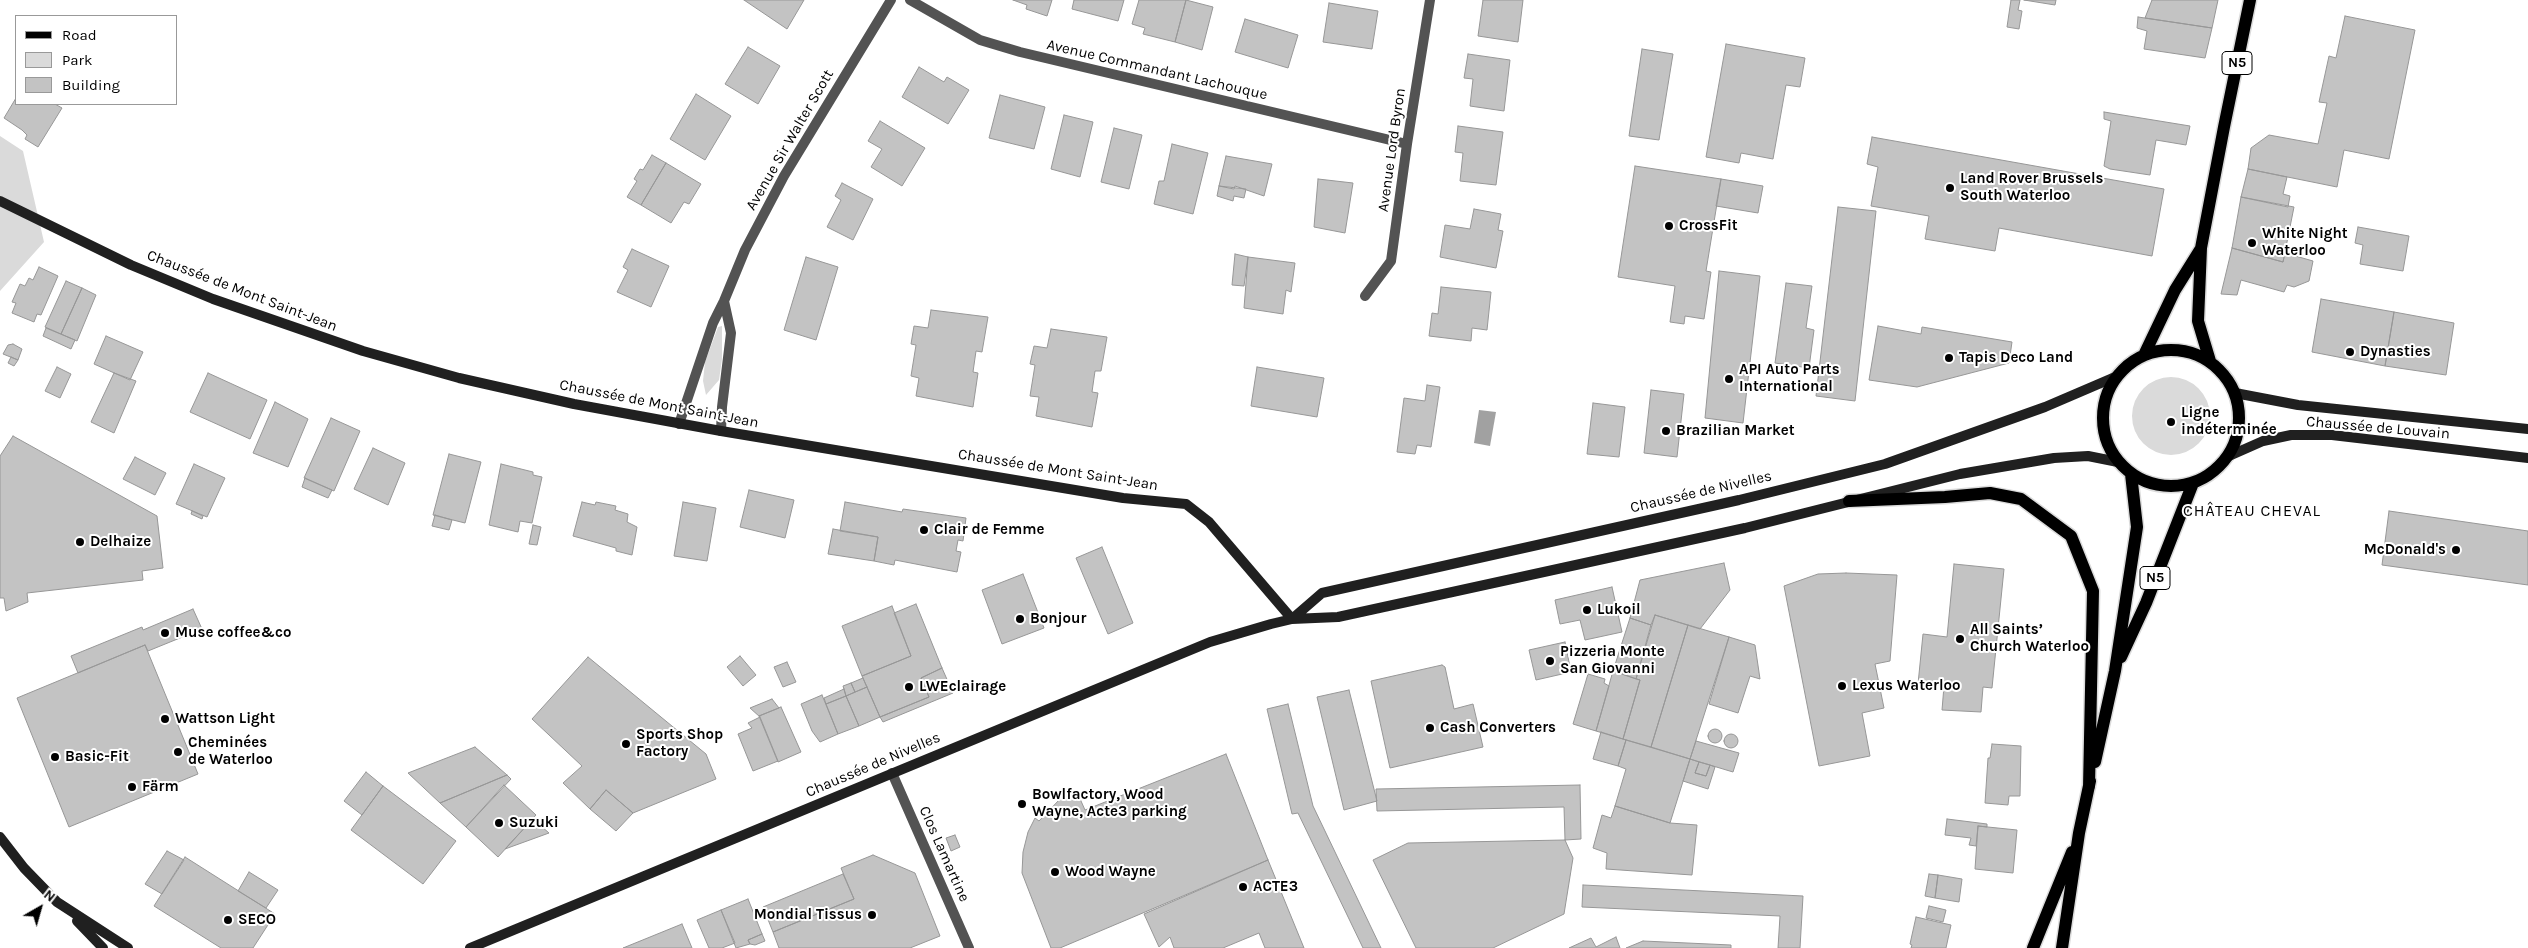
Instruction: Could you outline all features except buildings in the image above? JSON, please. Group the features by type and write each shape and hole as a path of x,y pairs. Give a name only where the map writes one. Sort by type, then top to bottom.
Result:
{"main road":[{"name":"N5","path":"2210,361 2198,321 2202,248 2224,126 2250,0"},
{"name":"Chaussée de Mont Saint-Jean","path":"0,201 131,265 200,294 264,318 363,351 459,378 574,404 679,424 1114,496 1186,504 1197,511 1292,619"},
{"name":"N5","path":"2144,354 2176,290 2202,248"},
{"name":"N5","path":"2166,349 2189,351 2210,361 2225,375 2236,393 2240,414 2239,429 2229,456 2213,473 2193,483 2164,486 2150,484 2131,474 2118,462 2108,444 2103,425 2104,404 2115,377 2124,367 2144,354 2166,349"},
{"name":"Chaussée de Nivelles","path":"1292,619 1322,593 1739,500 1885,464 2044,407 2115,377"},
{"name":"Chaussée de Louvain","path":"2236,393 2298,405 2528,430"},
{"name":"Chaussée de Louvain","path":"2229,456 2263,441 2291,435 2332,435 2528,458"},
{"name":"Chaussée de Nivelles","path":"470,948 1210,642 1292,619 1338,617 1745,528 1960,474 2054,458 2088,456 2118,462"},
{"name":"N5","path":"2062,948 2080,833 2115,671 2137,528 2131,474"},
{"name":"N5","path":"2115,671 2146,603 2193,483"},
{"path":"1849,501 1945,498 1990,493 2021,499 2071,536 2093,591 2089,788"},
{"name":"N5","path":"2032,948 2080,833"},
{"path":"0,837 24,868 103,948"},
{"path":"68,911 128,948"}],"street":[{"name":"Avenue Sir Walter Scott","path":"679,424 712,323 724,301 745,250 784,176 891,0"},
{"name":"Avenue Commandant Lachouque","path":"910,0 980,40 1020,52 1407,144"},
{"name":"Avenue Lord Byron","path":"1365,296 1391,261 1430,0"},
{"path":"721,431 731,333 724,301"},
{"name":"Clos Lamartine","path":"892,773 969,948"}],"green space":[{"path":"0,136 23,151 44,242 0,291"},
{"path":"722,326 722,359 719,380 706,395 703,381 705,362 718,327"},
{"path":"2171,377 2186,380 2198,389 2207,401 2210,416 2207,431 2198,443 2186,452 2171,455 2156,452 2144,443 2135,431 2132,416 2135,401 2144,389 2156,380"}],"shaded area":[{"path":"1479,410 1496,412 1490,446 1474,443"}],"place":[{"name":"Land Rover Brussels South Waterloo","path":"1950,188"},
{"name":"CrossFit","path":"1669,226"},
{"name":"White Night Waterloo","path":"2252,243"},
{"name":"Dynasties","path":"2350,352"},
{"name":"Tapis Deco Land","path":"1949,358"},
{"name":"API Auto Parts International","path":"1729,379"},
{"name":"Ligne indéterminée","path":"2171,422"},
{"name":"Brazilian Market","path":"1666,431"},
{"name":"Clair de Femme","path":"924,530"},
{"name":"Delhaize","path":"80,542"},
{"name":"McDonald's","path":"2456,550"},
{"name":"Lukoil","path":"1587,610"},
{"name":"Bonjour","path":"1020,619"},
{"name":"Muse coffee&co","path":"165,633"},
{"name":"All Saints’ Church Waterloo","path":"1960,639"},
{"name":"Pizzeria Monte San Giovanni","path":"1550,661"},
{"name":"Lexus Waterloo","path":"1842,686"},
{"name":"LWEclairage","path":"909,687"},
{"name":"Wattson Light","path":"165,719"},
{"name":"Cash Converters","path":"1430,728"},
{"name":"Sports Shop Factory","path":"626,744"},
{"name":"Cheminées de Waterloo","path":"178,752"},
{"name":"Basic-Fit","path":"55,757"},
{"name":"Färm","path":"132,787"},
{"name":"Bowlfactory, Wood Wayne, Acte3 parking","path":"1022,804"},
{"name":"Suzuki","path":"499,823"},
{"name":"Wood Wayne","path":"1055,872"},
{"name":"ACTE3","path":"1243,887"},
{"name":"Mondial Tissus","path":"872,915"},
{"name":"SECO","path":"228,920"}],"district":[{"name":"CHÂTEAU CHEVAL","path":"2252,511"}]}
